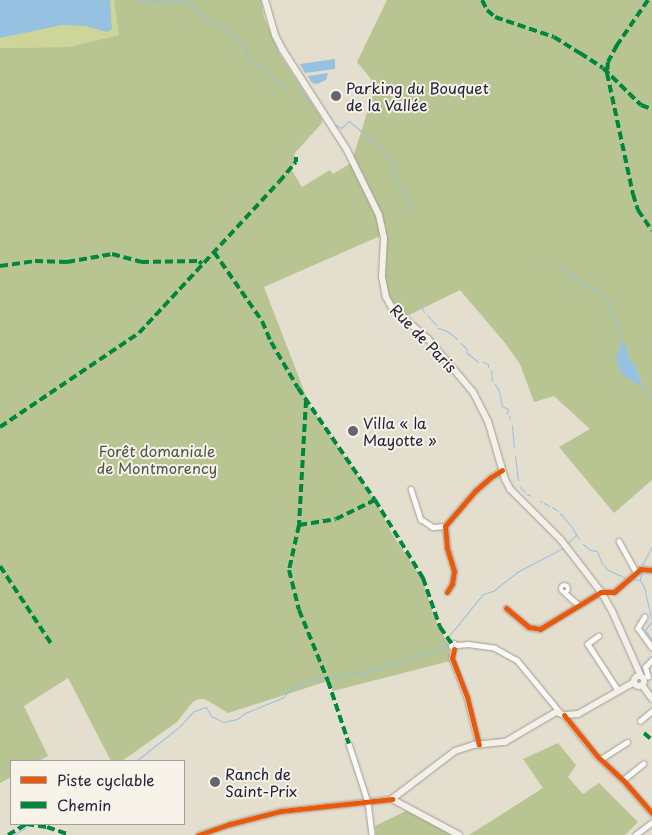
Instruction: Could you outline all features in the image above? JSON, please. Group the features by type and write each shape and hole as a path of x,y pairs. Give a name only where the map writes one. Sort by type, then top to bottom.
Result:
{"main road":[{"name":"Rue de Paris","path":"265,0 275,35 282,49 347,150 383,226 382,277 386,297 392,308 428,340 473,392 490,424 502,470 512,491 562,540 601,592 608,603 652,699"},
{"path":"460,835 392,799 449,755 462,748 479,744 505,742 561,713 578,714 642,678"}],"street":[{"path":"411,489 421,519 433,527 445,526 475,491 502,470"},
{"path":"445,526 447,548 454,571 452,584 447,592"},
{"path":"619,541 636,572"},
{"path":"608,603 614,592 640,569 652,570"},
{"path":"565,592 579,605"},
{"path":"506,608 530,627 538,629 545,627 601,592 614,592"},
{"path":"645,617 638,628 652,647"},
{"path":"599,636 588,644 618,690"},
{"path":"479,744 468,703 452,658 456,647 468,644 495,648 517,660 601,759 623,780 652,813"},
{"path":"642,678 645,667 652,660"},
{"path":"640,721 652,712"},
{"path":"601,759 627,742"},
{"path":"349,744 368,802 372,835"},
{"path":"623,780 643,764"},
{"path":"198,835 230,824 280,811 392,799"},
{"path":"635,835 652,822"}],"green space":[{"path":"0,0 114,0 120,35 69,47 0,48"},
{"name":"Forêt domaniale de Montmorency","path":"114,0 261,0 264,17 279,53 322,119 322,123 294,154 296,162 291,169 302,187 330,170 333,174 351,163 376,217 380,236 264,287 310,406 375,500 391,532 422,579 435,619 449,646 450,661 333,691 328,681 228,713 205,699 198,699 192,703 177,722 123,760 110,760 68,678 24,706 48,756 41,760 10,760 10,778 0,783 0,48 69,47 119,35"},
{"path":"387,0 652,0 652,480 614,513 559,447 590,429 554,396 534,402 520,364 505,343 460,290 405,317 390,299 384,276 386,227 353,157 376,85 357,62","holes":["627,350 630,361 635,364 643,387 619,370 618,363"]},
{"path":"558,743 576,765 568,777 583,794 599,783 638,822 625,835 469,835 543,788 523,759"},
{"path":"408,810 456,835 376,835 375,826"}],"water":[{"path":"0,0 110,0 112,29 107,32 85,26 62,25 0,38"},
{"path":"335,59 335,69 305,73 300,64"},
{"path":"328,73 326,80 317,84 312,83 308,76"},
{"path":"622,341 626,346 630,361 635,364 643,387 628,379 619,370 616,357"}],"waterway":[{"path":"137,0 162,3 175,0"},
{"path":"175,0 186,2 213,23 231,31 244,47 246,55 286,88"},
{"path":"298,88 312,105"},
{"path":"335,125 341,128 349,121 381,148 395,166 394,176 409,201 408,212"},
{"path":"558,262 570,275 609,300 622,341"},
{"path":"419,301 424,312"},
{"path":"427,315 436,325"},
{"path":"438,328 447,331 457,339"},
{"path":"460,343 466,348 467,353 478,362"},
{"path":"483,362 488,364 488,367"},
{"path":"491,370 492,381"},
{"path":"495,384 499,391 502,406 508,409 507,414"},
{"path":"643,386 652,400"},
{"path":"512,425 514,447"},
{"path":"515,456 518,480"},
{"path":"520,487 525,492"},
{"path":"527,494 531,496"},
{"path":"544,503 549,506"},
{"path":"552,507 558,511"},
{"path":"560,513 570,525"},
{"path":"571,526 579,539"},
{"path":"568,543 576,535"},
{"path":"583,544 590,550 597,551 602,564 608,570 626,578"},
{"path":"641,567 652,546"},
{"path":"448,637 483,594 493,591 517,572 563,548"},
{"path":"640,579 642,572"},
{"path":"631,579 640,580 644,587 651,618"},
{"path":"652,621 645,630 652,640"},
{"path":"329,677 368,672 445,647 447,641"},
{"path":"137,760 178,728 194,711 206,707 211,716 224,722 237,719 245,713 284,697 288,691 299,685 316,678 325,678"},
{"path":"13,835 25,828"}],"marked path":[{"path":"482,0 487,10 495,17 554,37 580,53 603,68 641,105 652,109"},
{"path":"648,0 617,45 608,62 607,73 633,194 638,210 652,231"},
{"path":"0,427 139,333 279,182 296,162 296,157"},
{"path":"214,252 262,321 271,342 298,388 375,500 423,578 440,627 452,644"},
{"path":"0,266 35,261 67,262 112,254 141,262 199,261 202,264"},
{"path":"306,400 299,525 289,570 299,610 328,681 349,744"},
{"path":"299,525 336,519 375,500"},
{"path":"0,566 52,645"},
{"path":"644,733 652,740"},
{"path":"8,835 24,825"},
{"path":"33,825 47,827 70,835"}],"cycle path":[{"path":"447,592 452,584 454,571 447,548 445,526 475,491 502,470"},
{"path":"506,608 529,627 540,629 601,592 614,592 640,569 652,570"},
{"path":"454,649 452,658 467,697 479,745"},
{"path":"564,715 597,756 623,780 652,813"},
{"path":"198,835 230,824 281,811 392,799"}],"place":[{"name":"Parking du Bouquet de la Vallée","path":"336,96"},
{"name":"Villa « la Mayotte »","path":"353,431"},
{"name":"Ranch de Saint-Prix","path":"215,782"}]}
